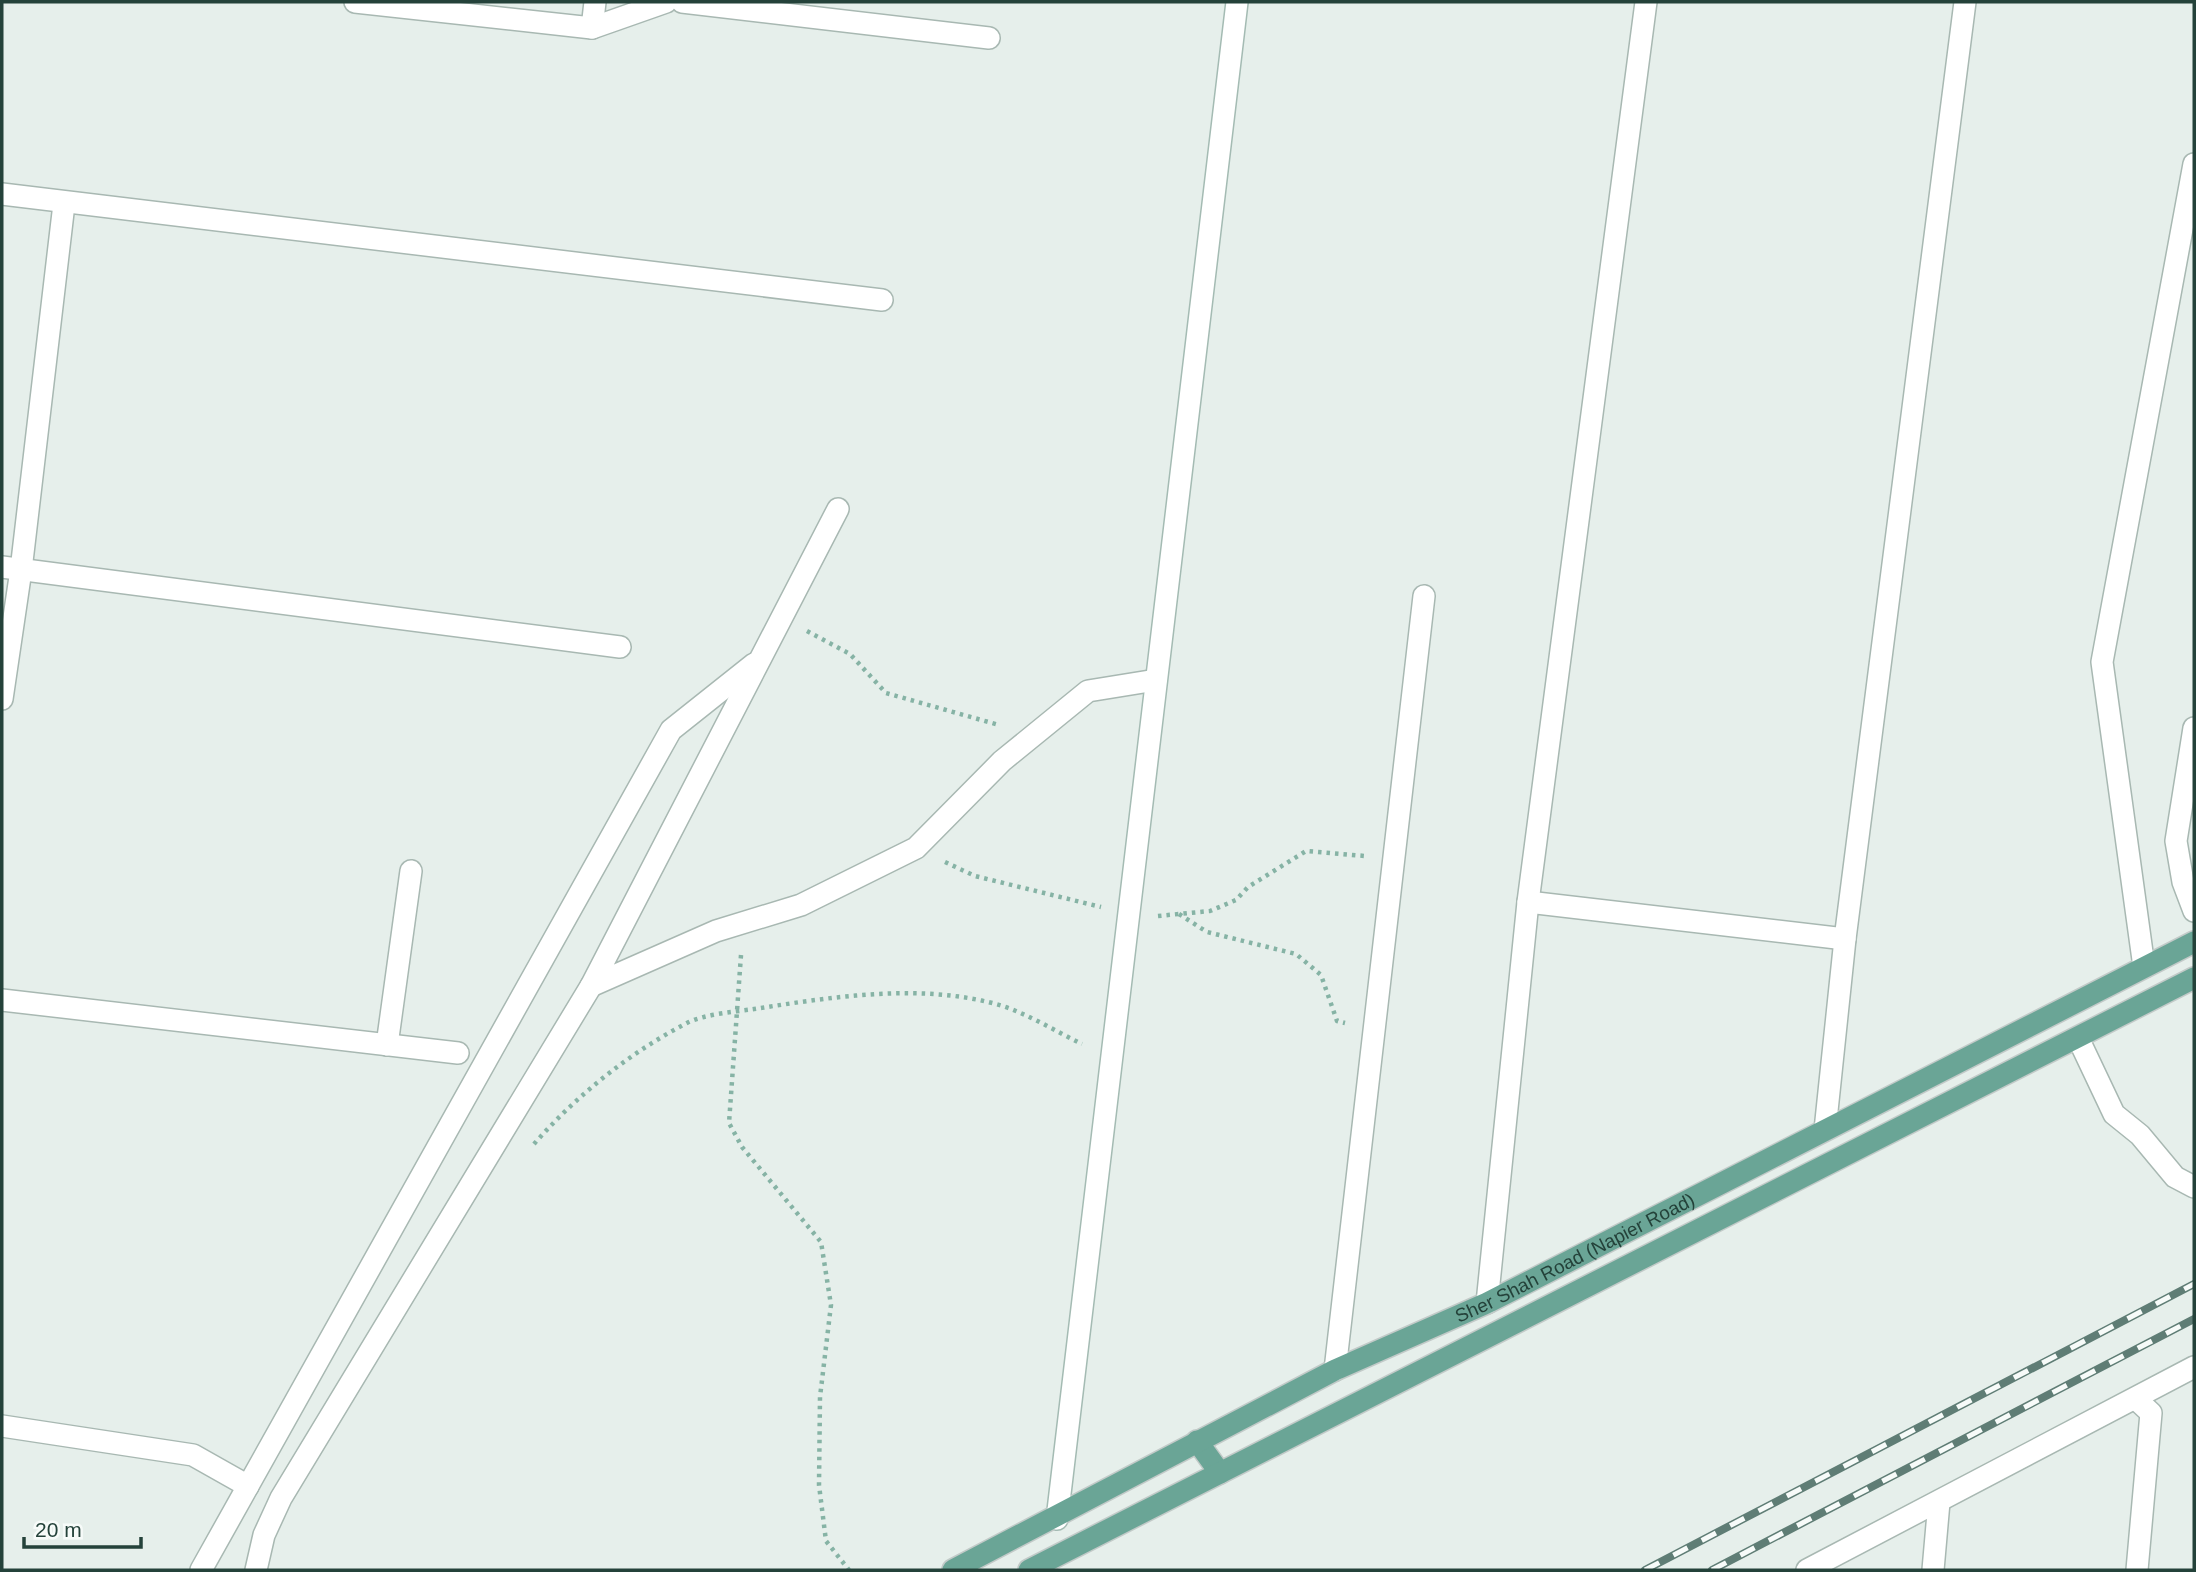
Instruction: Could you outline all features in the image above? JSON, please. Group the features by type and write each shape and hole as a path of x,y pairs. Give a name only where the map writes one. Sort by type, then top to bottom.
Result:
{"main road":[{"name":"Sher Shah Road (Napier Road)","path":"953,1570 1335,1370 1487,1303 2194,942"},
{"name":"Sher Shah Road (Napier Road)","path":"1029,1570 2194,978"},
{"path":"1196,1441 1220,1473"}],"street":[{"path":"355,2 592,28 666,2"},
{"path":"592,28 595,2"},
{"path":"682,2 989,38"},
{"path":"1056,1518 1237,2"},
{"path":"1487,1303 1528,902 1646,2"},
{"path":"1825,1130 1845,939 1965,2"},
{"path":"2144,967 2102,662 2194,164"},
{"path":"2,194 64,204 882,300"},
{"path":"2,699 11,568 64,204"},
{"path":"257,1570 264,1535 281,1498 592,986 838,509"},
{"path":"11,568 620,647"},
{"path":"1335,1370 1424,596"},
{"path":"201,1570 671,730 760,659"},
{"path":"592,986 716,931 801,905 916,848 1002,761 1088,691 1156,680"},
{"path":"2194,728 2176,841 2183,882 2194,911"},
{"path":"387,1045 411,871"},
{"path":"1528,902 1845,939"},
{"path":"2,1000 458,1053"},
{"path":"2078,1038 2114,1114 2140,1135 2175,1177 2194,1187"},
{"path":"1807,1570 2194,1367"},
{"path":"2136,1399 2151,1413 2137,1570"},
{"path":"2,1426 193,1455 247,1486"},
{"path":"1933,1570 1939,1503"}],"path":[{"path":"781,618 850,654 886,693 1033,736"},
{"path":"916,848 975,876 1063,900 1128,913 1178,914 1210,911 1236,900 1248,887 1306,851 1394,860"},
{"path":"1178,914 1207,932 1296,954 1321,975 1337,1021 1374,1030"},
{"path":"743,922 729,1124 742,1147 821,1241 831,1305 820,1397 819,1485 826,1541 849,1570"},
{"path":"530,1149 566,1107 612,1072 689,1022 737,1012 821,999 937,994 998,1004 1111,1059"}],"railway":[{"path":"1645,1570 2194,1284"},
{"path":"1712,1570 2194,1319"}]}
